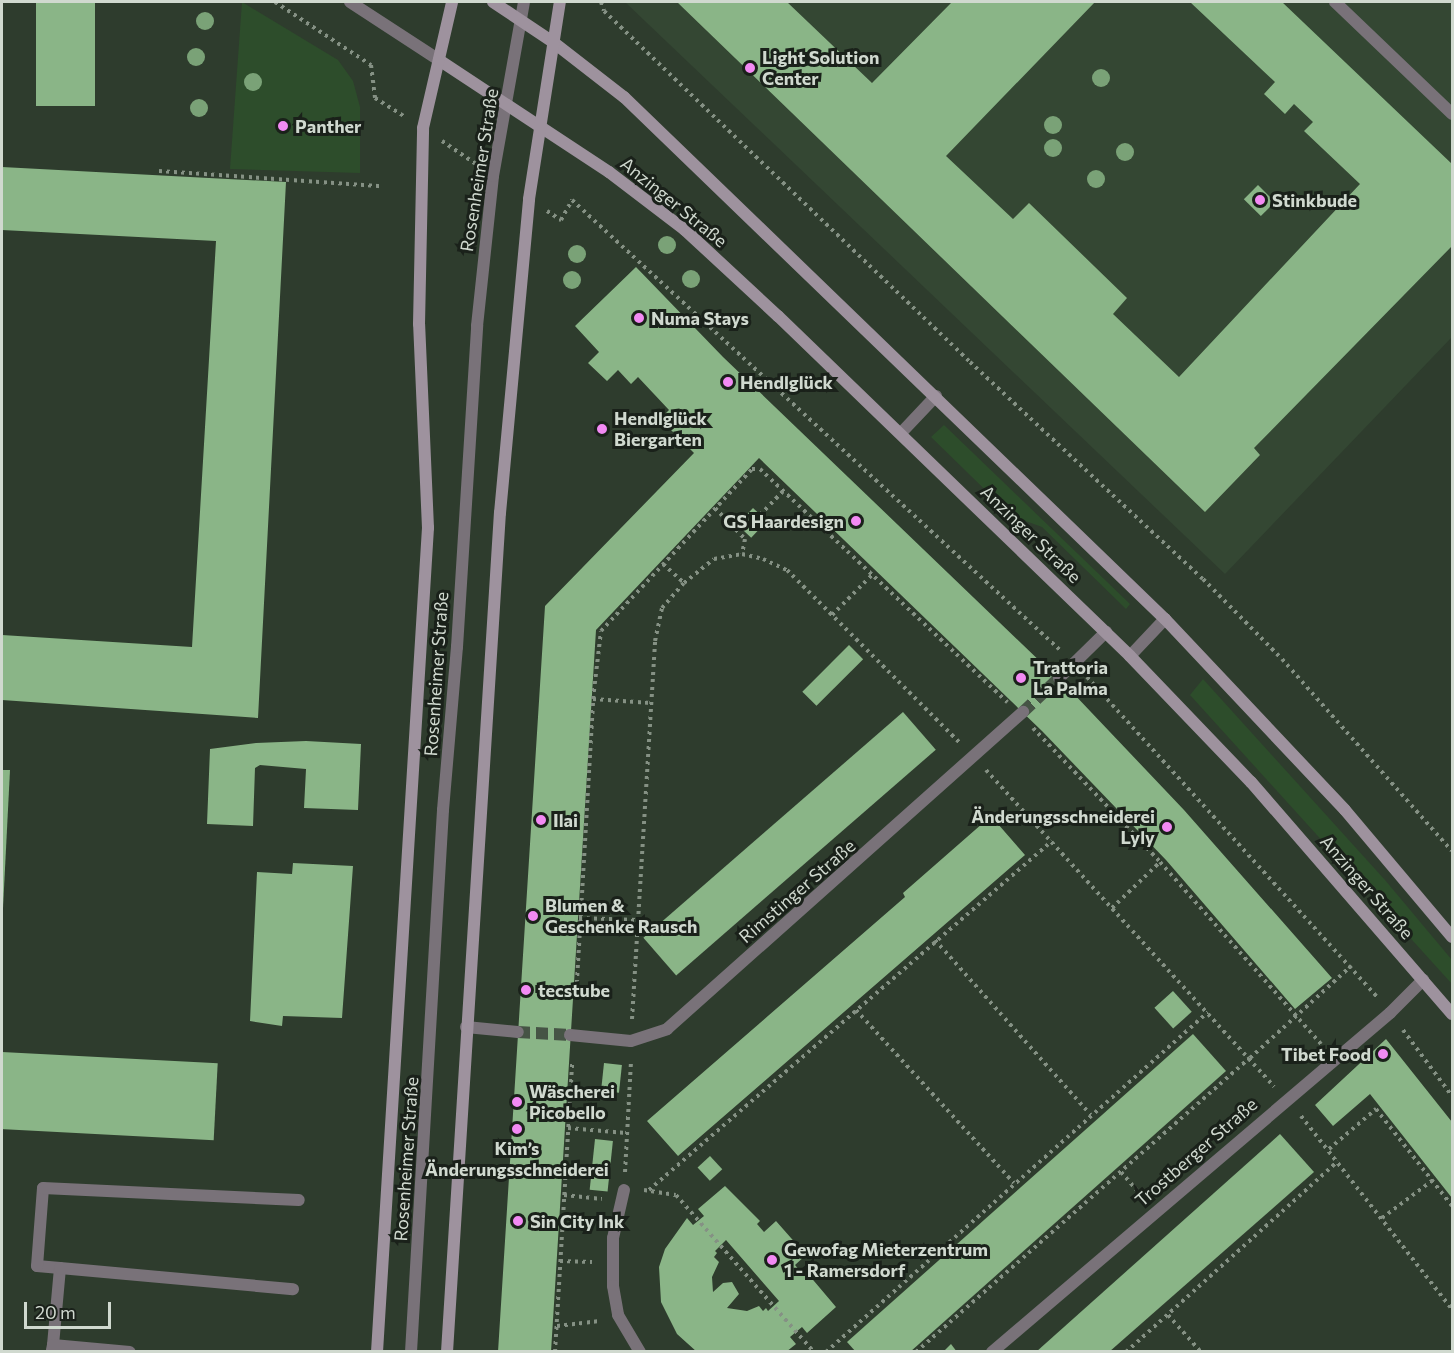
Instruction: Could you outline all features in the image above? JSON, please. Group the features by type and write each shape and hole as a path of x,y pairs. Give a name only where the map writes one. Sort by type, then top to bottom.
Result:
{"main road":[{"name":"Rosenheimer Straße","path":"377,1352 428,528 419,324 423,128 452,2"},
{"name":"Anzinger Straße","path":"493,2 553,42 624,97 1165,619 1345,810 1452,937"},
{"path":"447,1352 500,513 529,199 560,2"},
{"name":"Anzinger Straße","path":"439,60 609,172 685,230 901,432 1107,632 1251,782 1452,1014"}],"street":[{"path":"350,2 439,60"},
{"name":"Rosenheimer Straße","path":"411,1352 428,1105 443,810 457,647 477,326 493,176 524,2"},
{"path":"1335,2 1452,114"},
{"path":"901,432 936,396"},
{"path":"1130,657 1165,619"},
{"path":"1059,678 1107,632"},
{"name":"Rimstinger Straße","path":"570,1035 631,1041 667,1029 1022,713"},
{"name":"Trostberger Straße","path":"992,1352 1286,1099 1390,1013 1423,980"},
{"path":"466,1027 518,1032"},
{"path":"293,1289 37,1266 43,1188 299,1200"},
{"path":"623,1195 613,1238 612,1263 618,1315 640,1352"},
{"path":"60,1268 53,1348 130,1352"}],"path":[{"path":"275,2 371,65 375,98 493,176"},
{"path":"601,2 604,11 612,19 919,313 1203,579 1282,659 1452,851"},
{"path":"159,171 381,186"},
{"path":"529,199 561,220 572,200 1075,664 1351,966 1390,1013 1452,1096"},
{"path":"576,998 593,699 601,631 753,469 760,469 1022,713 1160,862 1333,1059"},
{"path":"760,515 783,490"},
{"path":"715,508 745,539 742,554"},
{"path":"631,1028 655,641 662,608 684,583 714,559 742,554 764,559 787,570 975,757 1286,1099 1329,1149 1452,1309"},
{"path":"663,564 684,583"},
{"path":"832,615 872,575"},
{"path":"593,699 651,703"},
{"path":"648,1191 1052,841"},
{"path":"1112,908 1160,862"},
{"path":"579,918 638,920"},
{"path":"935,940 1091,1115"},
{"path":"916,1352 1351,966"},
{"path":"856,1010 1014,1183"},
{"path":"826,1352 1208,1012"},
{"path":"623,1195 631,1056"},
{"path":"555,1352 572,1064"},
{"path":"1329,1149 1376,1109 1452,1206"},
{"path":"568,1128 626,1132"},
{"path":"1126,1352 1338,1161"},
{"path":"1121,1172 1155,1211"},
{"path":"1382,1218 1433,1180"},
{"path":"564,1195 623,1195 648,1191 676,1195 814,1352"},
{"path":"560,1261 612,1263"},
{"path":"556,1326 595,1323 618,1315"},
{"path":"1168,1315 1201,1352"}],"shaded area":[{"path":"242,2 338,60 353,81 360,107 360,173 230,169"},
{"path":"625,2 1452,2 1452,337 1225,574"},
{"path":"944,425 1130,604 1126,609 1042,527 1012,516 931,437"},
{"path":"1203,679 1385,880 1452,960 1452,984 1190,695"}],"building":[{"path":"36,2 95,2 95,106 36,106"},
{"path":"677,2 787,2 872,83 952,2 1095,2 946,156 1013,219 1029,203 1127,298 1113,314 1179,377 1360,184 1304,131 1313,122 1294,104 1285,114 1264,94 1275,82 1190,2 1282,2 1452,164 1452,246 1254,448 1260,455 1205,512"},
{"path":"2,167 286,182 258,718 2,700 2,635 192,647 216,241 2,230"},
{"name":"Stinkbude","path":"1258,185 1275,202 1261,216 1244,199"},
{"path":"636,267 723,357 1072,692 1184,810 1332,978 1295,1009 1166,860 1042,731 759,458 596,630 551,1352 498,1352 545,606 694,453 660,419 669,410 638,377 631,384 618,370 607,381 588,363 599,352 575,326"},
{"path":"753,508 767,521 751,538 737,525"},
{"path":"849,645 863,659 816,706 802,692"},
{"path":"903,712 936,750 676,975 643,938"},
{"path":"306,741 361,744 358,810 304,808 306,769 260,765 255,768 253,826 207,824 210,749 256,743"},
{"path":"2,770 10,770 3,908 2,908"},
{"path":"991,816 1025,855 678,1156 647,1121 905,897 903,893"},
{"path":"293,863 353,866 342,1018 283,1016 282,1026 250,1021 257,872 292,874"},
{"path":"1173,991 1192,1012 1173,1029 1154,1008"},
{"path":"1193,1034 1226,1071 910,1352 856,1352 847,1342"},
{"path":"1386,1039 1452,1122 1452,1198 1370,1094 1333,1126 1315,1105"},
{"path":"2,1052 218,1063 214,1140 2,1129"},
{"path":"604,1063 622,1065 619,1093 601,1091"},
{"path":"1280,1134 1314,1172 1109,1352 1036,1352"},
{"path":"595,1139 613,1141 608,1192 590,1190"},
{"path":"710,1156 722,1169 710,1181 698,1168"},
{"path":"725,1186 760,1221 757,1224 764,1232 776,1221 806,1255 795,1265 800,1271 803,1268 836,1307 807,1333 802,1327 790,1337 796,1344 786,1352 697,1352 677,1334 661,1302 659,1267 665,1249 687,1218 693,1225 704,1216 698,1209","holes":["726,1240 779,1301 768,1311 766,1308 763,1311 759,1306 747,1311 727,1308 739,1294 732,1282 723,1283 713,1292 712,1277 719,1262 714,1257 717,1253 715,1251"]},
{"path":"951,1344 957,1352 943,1352"}],"tunnel":[{"path":"1023,712 1059,678"},
{"path":"518,1032 570,1035"}],"place":[{"name":"Light Solution Center","path":"750,68"},
{"name":"Panther","path":"283,126"},
{"name":"Stinkbude","path":"1260,200"},
{"name":"Numa Stays","path":"639,318"},
{"name":"Hendlglück","path":"728,382"},
{"name":"Hendlglück Biergarten","path":"602,429"},
{"name":"GS Haardesign","path":"856,521"},
{"name":"Trattoria La Palma","path":"1021,678"},
{"name":"Ilai","path":"541,820"},
{"name":"Änderungsschneiderei Lyly","path":"1167,827"},
{"name":"Blumen & Geschenke Rausch","path":"533,916"},
{"name":"tecstube","path":"526,990"},
{"name":"Tibet Food","path":"1383,1054"},
{"name":"Wäscherei Picobello","path":"517,1102"},
{"name":"Kim’s Änderungsschneiderei","path":"517,1129"},
{"name":"Sin City Ink","path":"518,1221"},
{"name":"Gewofag Mieterzentrum 1 - Ramersdorf","path":"772,1260"}]}
